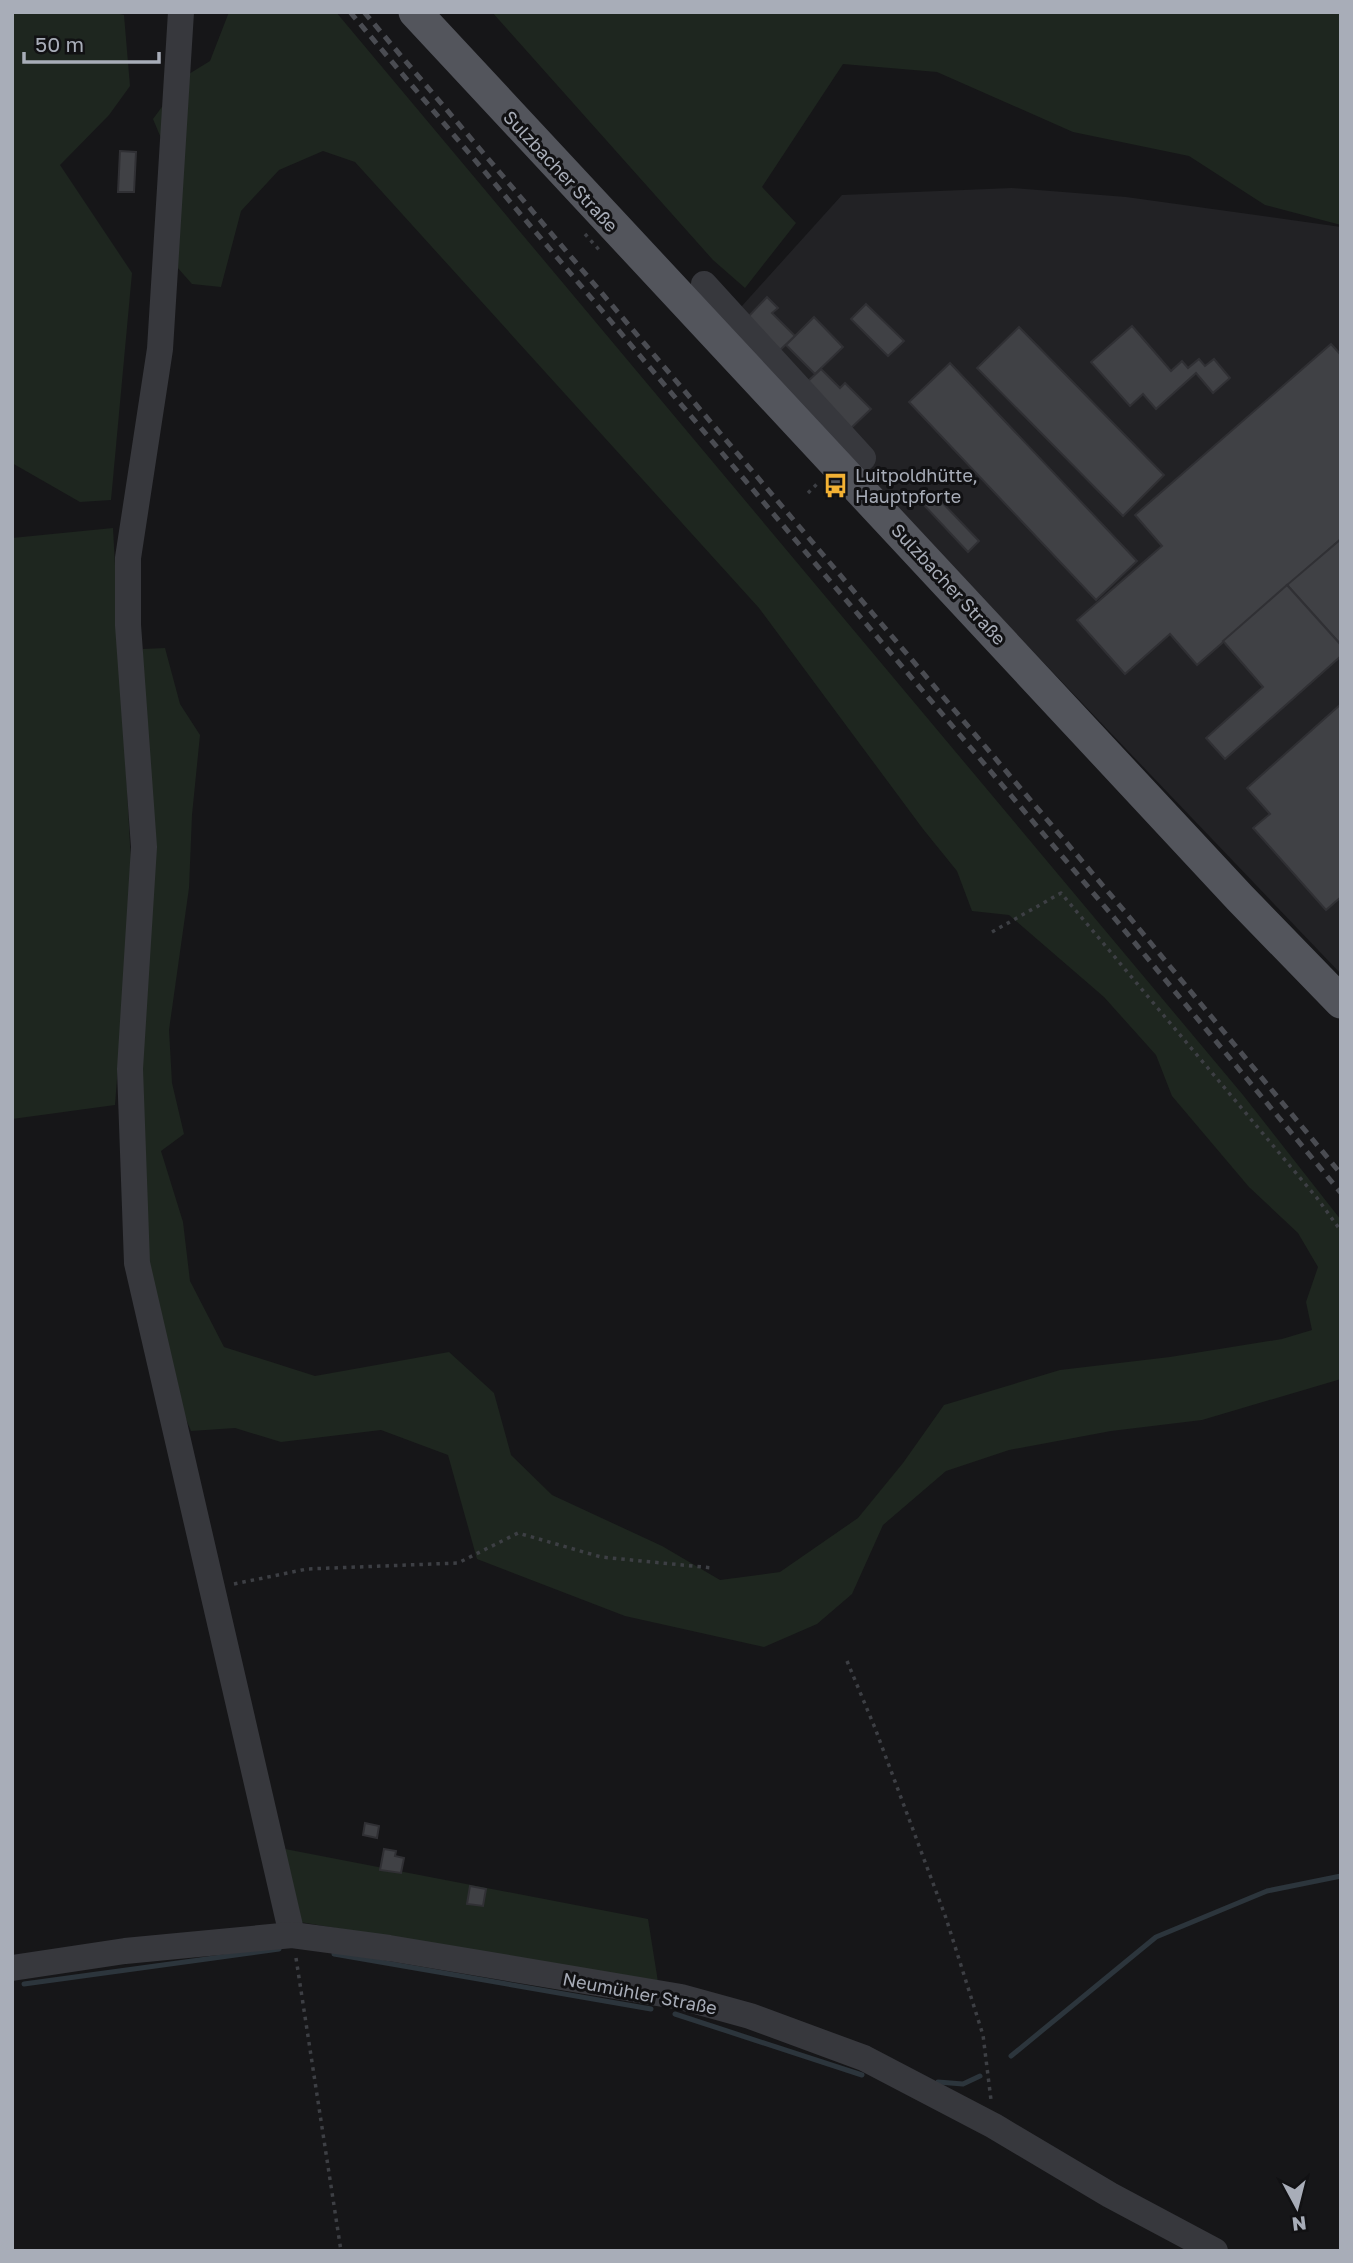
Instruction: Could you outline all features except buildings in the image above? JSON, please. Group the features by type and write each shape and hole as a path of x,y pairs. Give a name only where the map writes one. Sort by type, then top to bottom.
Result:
{"main road":[{"name":"Sulzbacher Straße","path":"415,12 1240,898 1341,1002"}],"street":[{"path":"181,12 160,349 128,558 128,625 144,847 130,1069 137,1264 292,1935"},
{"path":"704,284 863,458"},
{"name":"Neumühler Straße","path":"12,1968 125,1951 292,1935 403,1950 681,1997 750,2016 864,2058 994,2126 1110,2195 1215,2251"}],"path":[{"path":"992,932 1061,893 1317,1198 1341,1231"},
{"path":"211,1588 307,1569 458,1563 518,1533 601,1557 713,1568"},
{"path":"847,1661 951,1931 983,2035 994,2126"},
{"path":"292,1935 341,2251"}],"shaded area":[{"path":"12,12 111,12 124,15 130,86 109,115 60,165 132,273 111,500 80,502 12,463"},
{"path":"229,12 336,12 1243,1095 1341,1220 1341,1379 1202,1420 1111,1431 1009,1450 946,1471 883,1525 852,1594 817,1624 764,1647 625,1616 477,1559 448,1455 381,1430 281,1442 235,1428 191,1431 171,1383 135,1184 143,649 165,648 180,704 200,735 192,815 189,888 169,1030 172,1083 184,1134 161,1151 183,1222 190,1281 224,1347 315,1376 449,1352 494,1393 511,1455 552,1495 662,1546 720,1580 780,1572 858,1518 903,1463 944,1405 1060,1370 1170,1357 1282,1339 1312,1330 1306,1302 1318,1267 1298,1233 1249,1187 1172,1096 1156,1055 1104,997 1009,915 972,911 957,871 759,608 355,162 323,151 279,170 241,211 221,287 192,284 162,250 171,162 153,119 184,77 210,61"},
{"path":"492,12 1341,12 1341,225 1265,205 1189,156 1073,132 937,72 843,64 762,187 796,223 745,288 713,260"},
{"path":"1012,188 1126,197 1341,227 1341,974 723,327 842,195"},
{"path":"113,528 132,882 115,1105 12,1119 12,538"},
{"path":"285,1849 648,1919 658,1982 300,1922"}],"waterway":[{"path":"1011,2056 1156,1937 1267,1891 1341,1876"},
{"path":"24,1984 279,1949"},
{"path":"334,1954 651,2009"},
{"path":"675,2014 862,2075"},
{"path":"938,2082 963,2084 980,2076"}],"railway":[{"path":"350,12 1116,920 1341,1193"},
{"path":"364,12 1126,913 1341,1174"}],"place":[{"name":"Luitpoldhütte, Hauptpforte","path":"835,485"}]}
